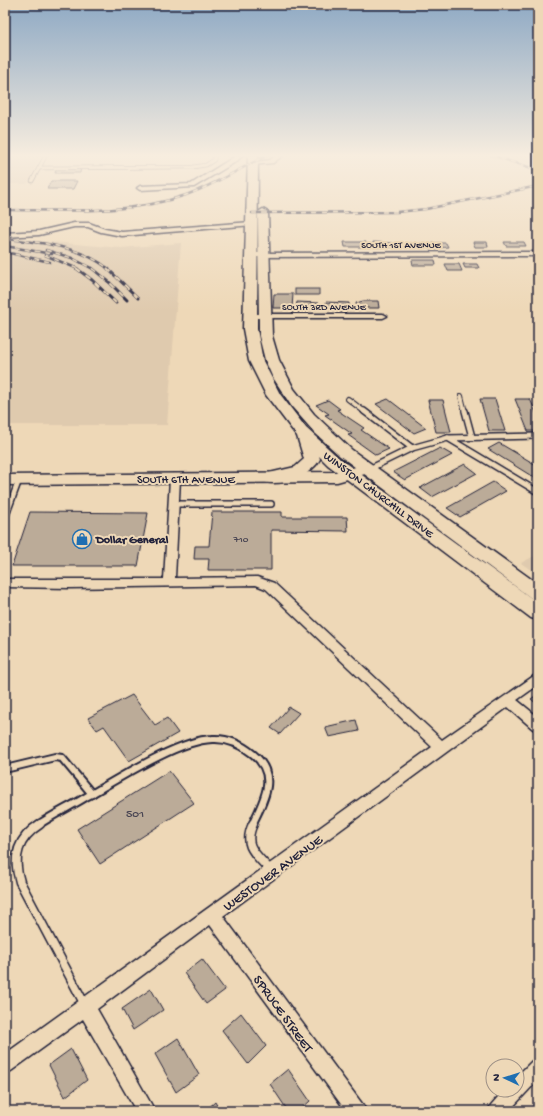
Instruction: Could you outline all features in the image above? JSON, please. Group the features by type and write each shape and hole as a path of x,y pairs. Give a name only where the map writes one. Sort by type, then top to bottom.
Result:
{"highway":[{"name":"WINSTON CHURCHILL DRIVE","path":"252,207 251,224 258,255"},
{"name":"WINSTON CHURCHILL DRIVE","path":"256,207 258,255 257,316 252,344 264,377 286,413 301,431 350,475 538,613"},
{"name":"WINSTON CHURCHILL DRIVE","path":"257,316 272,357 287,388 307,416 328,437 367,469 538,593"},
{"path":"271,478 302,470 311,462 311,453 301,431"}],"main road":[{"name":"SOUTH 6TH AVENUE","path":"12,480 337,477 350,475 367,469"}],"street":[{"path":"5,234 33,234 74,225 89,226 103,231 122,234 251,224"},
{"name":"SOUTH 1ST AVENUE","path":"258,255 538,254"},
{"name":"SOUTH 3RD AVENUE","path":"257,316 383,316"},
{"path":"169,582 175,479"},
{"path":"5,583 70,584 256,581 270,586 442,748"},
{"name":"WESTOVER AVENUE","path":"5,1065 538,678"},
{"path":"508,700 538,725"},
{"name":"SPRUCE STREET","path":"212,915 357,1111"},
{"path":"86,1007 146,1111"},
{"path":"525,1081 538,1067"},
{"path":"497,1111 509,1098"}],"lane":[{"path":"461,396 472,437"},
{"path":"348,399 412,448"},
{"path":"367,469 412,448 448,438 538,436"},
{"path":"448,438 538,492"},
{"path":"5,518 12,480"},
{"path":"174,504 271,504"},
{"path":"86,1007 20,882 15,862 18,847 30,831 92,794 185,744 214,738 231,740 245,747 257,757 266,768 268,778 267,790 248,834 247,840 250,848 271,871"},
{"path":"5,768 55,757 62,758 67,762 92,794"}],"shaded area":[{"path":"5,238 121,248 181,243 167,425 5,425"},
{"path":"538,554 538,575 521,563"}],"building":[{"path":"344,242 366,242 366,247 345,247"},
{"path":"373,242 393,243 393,247 373,247"},
{"path":"473,242 487,242 488,247 475,247"},
{"path":"504,242 524,242 526,246 506,246"},
{"path":"433,243 446,243 448,247 435,248"},
{"path":"412,260 435,260 436,265 413,265"},
{"path":"445,264 459,264 462,271 448,271"},
{"path":"463,264 477,264 479,268 465,268"},
{"path":"295,289 319,289 319,295 295,295"},
{"path":"274,294 293,294 292,308 273,308"},
{"path":"363,301 378,301 379,308 357,308 356,303"},
{"path":"297,302 319,303 319,309 296,308"},
{"path":"326,302 349,303 349,308 326,308"},
{"path":"388,399 426,428 414,433 376,404"},
{"path":"480,399 495,399 505,431 489,431"},
{"path":"515,399 530,399 538,417 538,431 528,431"},
{"path":"328,400 340,409 337,410 364,428 361,430 389,449 376,455 348,435 352,434 325,415 329,414 316,405"},
{"path":"428,400 443,400 451,432 436,432"},
{"path":"499,443 538,466 538,480 488,449"},
{"path":"440,448 452,455 405,480 393,472"},
{"path":"465,464 477,473 432,497 420,488"},
{"path":"493,482 506,491 460,517 447,508"},
{"name":"Dollar General","path":"30,512 148,513 138,566 12,566"},
{"path":"212,512 282,512 282,517 347,517 348,531 271,530 271,570 208,570 209,559 194,559 195,546 209,546"},
{"path":"538,694 538,705 531,699"},
{"path":"132,695 155,725 167,718 178,733 129,761 104,726 97,730 88,718"},
{"path":"289,707 299,713 280,734 271,728"},
{"path":"356,720 359,731 329,737 325,727"},
{"path":"169,771 194,803 100,864 77,829"},
{"path":"202,959 225,990 206,1004 184,973"},
{"path":"151,989 163,1010 133,1030 122,1009"},
{"path":"241,1013 266,1046 248,1064 222,1030"},
{"path":"178,1038 199,1075 176,1092 155,1054"},
{"path":"71,1049 87,1080 65,1097 49,1065"},
{"path":"288,1069 310,1101 299,1111 288,1111 270,1084"},
{"path":"215,1102 220,1111 205,1111"}],"railway":[{"path":"5,210 74,211 134,207"},
{"path":"252,213 397,212 435,207"},
{"path":"5,239 59,246 73,250 98,261 109,269"},
{"path":"5,246 52,254"},
{"path":"46,250 72,258 93,269"},
{"path":"5,252 50,262"},
{"path":"45,255 76,268"},
{"path":"76,268 92,280 116,303"},
{"path":"92,268 127,300"},
{"path":"107,268 138,298"}],"place":[{"name":"Dollar General","path":"82,539"}]}
